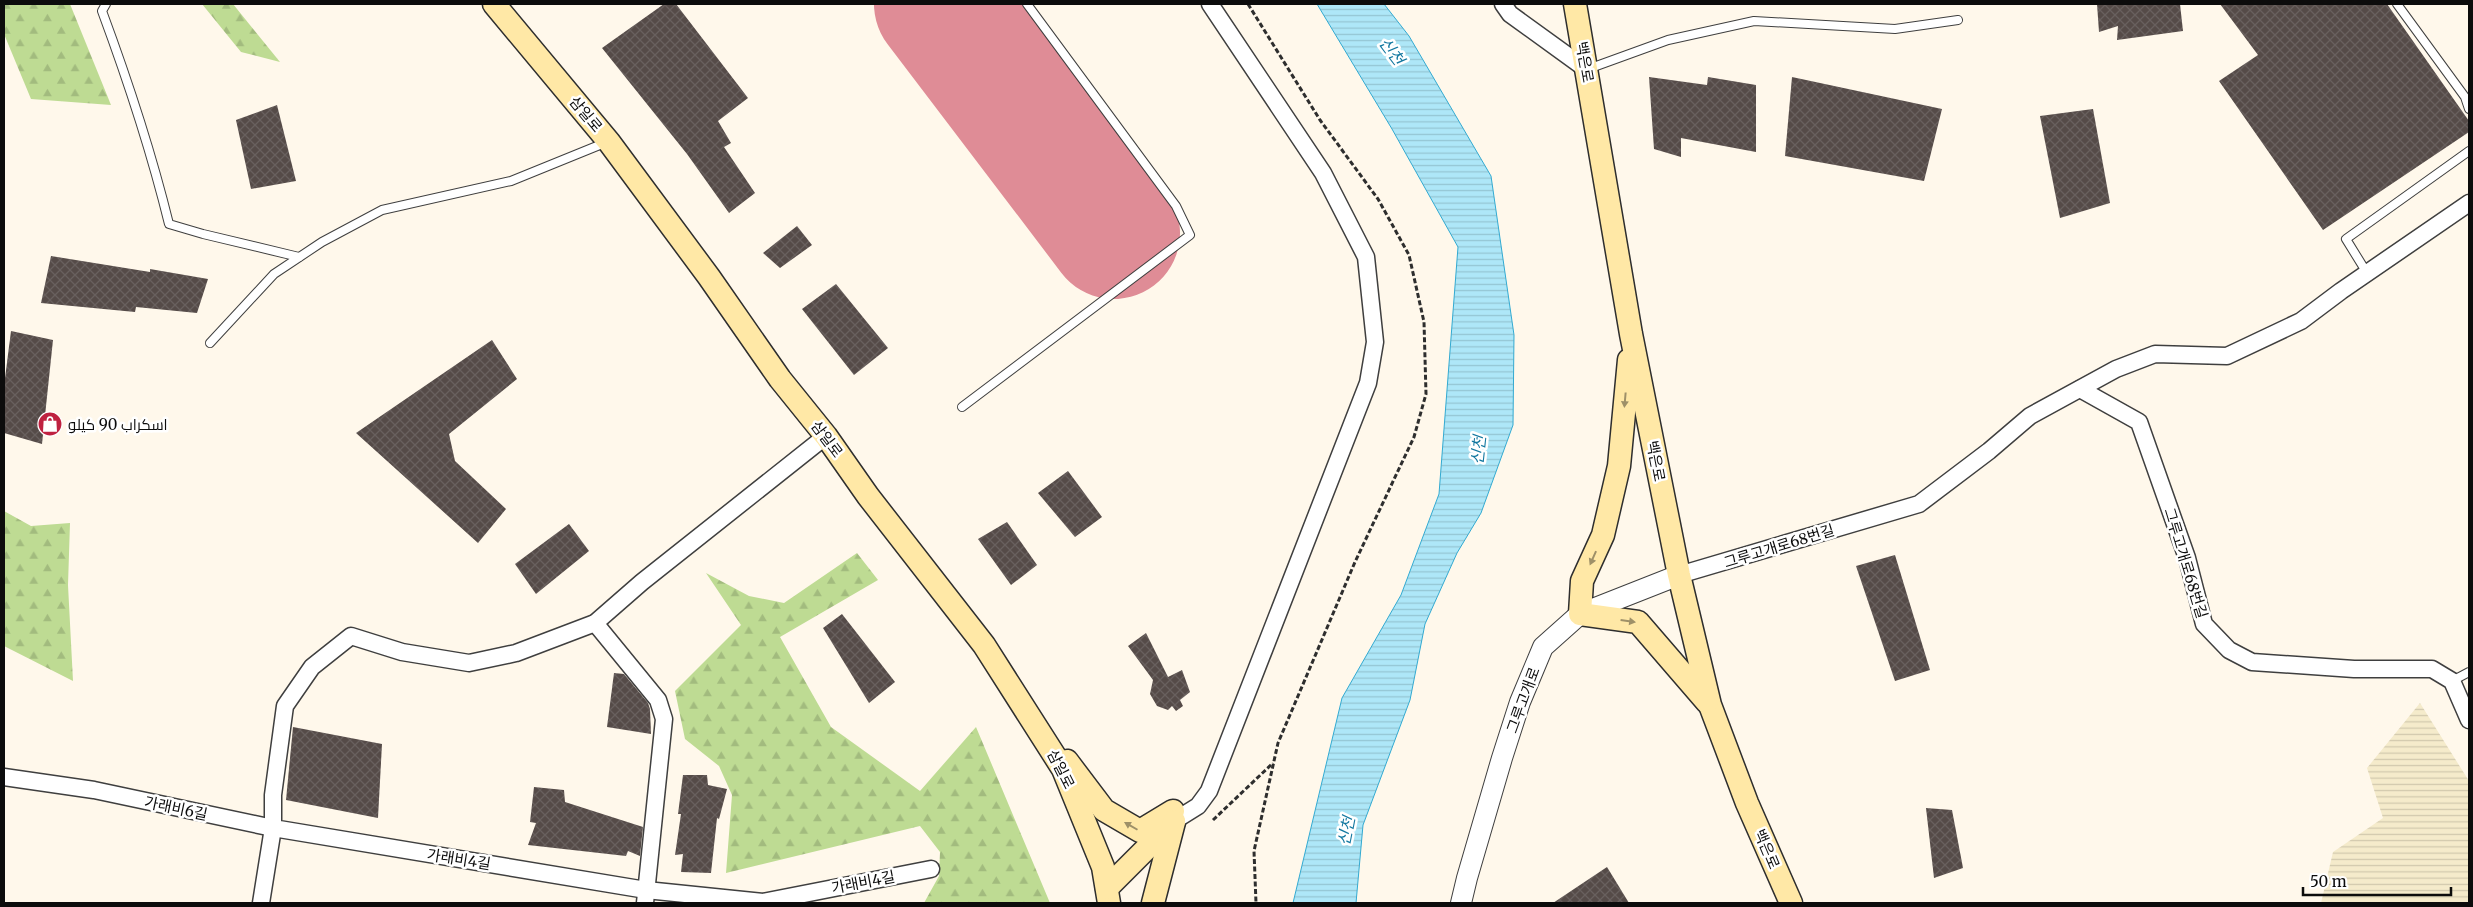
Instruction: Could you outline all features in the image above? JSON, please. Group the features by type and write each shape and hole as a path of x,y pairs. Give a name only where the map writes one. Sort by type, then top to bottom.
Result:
{"main road":[{"name":"삼일로","path":"494,4 609,142 709,277 780,379 826,436 868,496 984,645 1063,769 1103,867 1108,896"},
{"name":"백은로","path":"1575,4 1631,334 1679,575 1710,705 1747,803 1791,903"},
{"path":"1631,334 1620,466 1603,535 1582,581 1580,614 1638,622 1710,705"},
{"path":"1035,723 1085,782 1104,810 1140,831 1174,816"},
{"path":"1108,896 1174,816"},
{"path":"1153,903 1174,816"}],"street":[{"path":"1174,816 1198,806 1209,791 1368,383 1375,342 1366,257 1323,173 1210,4"},
{"path":"1503,4 1510,14 1586,69"},
{"name":"그루고개로68번길","path":"1679,575 1919,504 1989,451 2030,416 2116,369 2155,354 2227,356 2301,321 2469,203"},
{"name":"그루고개로68번길","path":"2080,389 2139,422 2187,558 2204,624 2229,650 2252,662 2354,669 2432,669 2452,681"},
{"path":"261,903 273,828 273,795 285,706 312,667 351,636 402,652 469,664 516,653 595,623 642,582 826,436"},
{"name":"그루고개로","path":"1461,903 1466,878 1520,702 1543,648 1580,614 1679,575"},
{"path":"595,623 658,700 664,719 645,897"},
{"path":"2452,681 2469,720"},
{"name":"가래비6길","path":"4,777 94,790 273,828"},
{"name":"가래비4길","path":"273,828 645,897 763,902 931,869"}],"lane":[{"path":"106,4 102,10 136,104 154,162 169,224 299,257"},
{"path":"962,407 1190,235 1176,206 1027,4"},
{"path":"2397,4 2465,97 2469,109"},
{"path":"1586,69 1668,40 1754,21 1895,29 1958,20"},
{"path":"210,343 274,274 299,257 382,210 510,181 609,142"},
{"path":"2367,273 2346,238 2469,151"},
{"path":"2452,681 2469,672"}],"path":[{"path":"1213,820 1273,763"}],"shaded area":[{"path":"2420,703 2469,781 2469,903 2321,903 2333,852 2383,818 2367,768"}],"green space":[{"path":"4,4 70,4 111,105 31,99 4,34"},
{"path":"202,4 233,4 280,62 241,52"},
{"path":"4,511 31,526 70,523 68,585 73,681 4,646"},
{"path":"857,553 878,580 780,637 831,727 920,791 976,727 1050,903 924,903 939,876 940,852 920,826 726,873 732,795 719,766 685,739 675,691 741,625 706,573 749,596 784,603"}],"water":[{"name":"신천","path":"1317,4 1384,4 1409,36 1491,176 1514,335 1513,425 1481,513 1457,553 1425,624 1410,700 1363,825 1356,903 1293,903 1342,698 1401,595 1439,494 1458,247 1392,129"}],"building":[{"path":"664,4 676,4 748,98 718,121 731,143 724,147 755,193 729,213 687,154 602,48"},
{"path":"2097,4 2180,4 2183,31 2117,40 2118,26 2099,32"},
{"path":"2220,4 2387,4 2469,121 2469,132 2323,230 2219,81 2258,55"},
{"path":"1649,77 1707,85 1708,77 1756,85 1756,152 1681,138 1681,157 1654,149"},
{"path":"1792,77 1942,109 1924,181 1785,156"},
{"path":"277,105 296,181 251,189 236,120"},
{"path":"2093,109 2110,203 2060,218 2040,116"},
{"path":"797,226 812,245 780,268 763,253"},
{"path":"51,256 208,279 197,313 136,307 135,312 41,303"},
{"path":"836,284 888,348 854,375 802,309"},
{"path":"11,331 53,340 42,444 4,433 4,386"},
{"path":"492,340 517,379 449,434 455,461 506,509 478,543 356,433"},
{"path":"1068,471 1102,517 1075,537 1038,493"},
{"path":"1007,522 1037,565 1011,585 978,539"},
{"path":"569,524 589,551 536,594 515,564"},
{"path":"1895,555 1930,670 1895,681 1856,566"},
{"path":"842,614 895,682 869,703 823,628"},
{"path":"1146,633 1168,677 1182,670 1190,692 1180,700 1183,706 1176,711 1172,706 1168,710 1157,706 1150,694 1153,680 1128,646"},
{"path":"614,673 624,674 648,703 651,734 607,727"},
{"path":"293,727 382,744 378,818 286,800"},
{"path":"683,775 707,775 708,785 727,789 719,819 717,818 711,873 681,872 683,854 675,855 681,814 678,814"},
{"path":"534,787 564,790 565,802 643,827 640,856 628,851 626,856 528,845 536,823 530,822"},
{"path":"1926,808 1952,810 1963,868 1934,878"},
{"path":"1607,867 1629,903 1553,903"}],"runway":[{"path":"940,4 1114,233"}],"place":[{"name":"اسكراب 90 كيلو","path":"50,424"}]}
